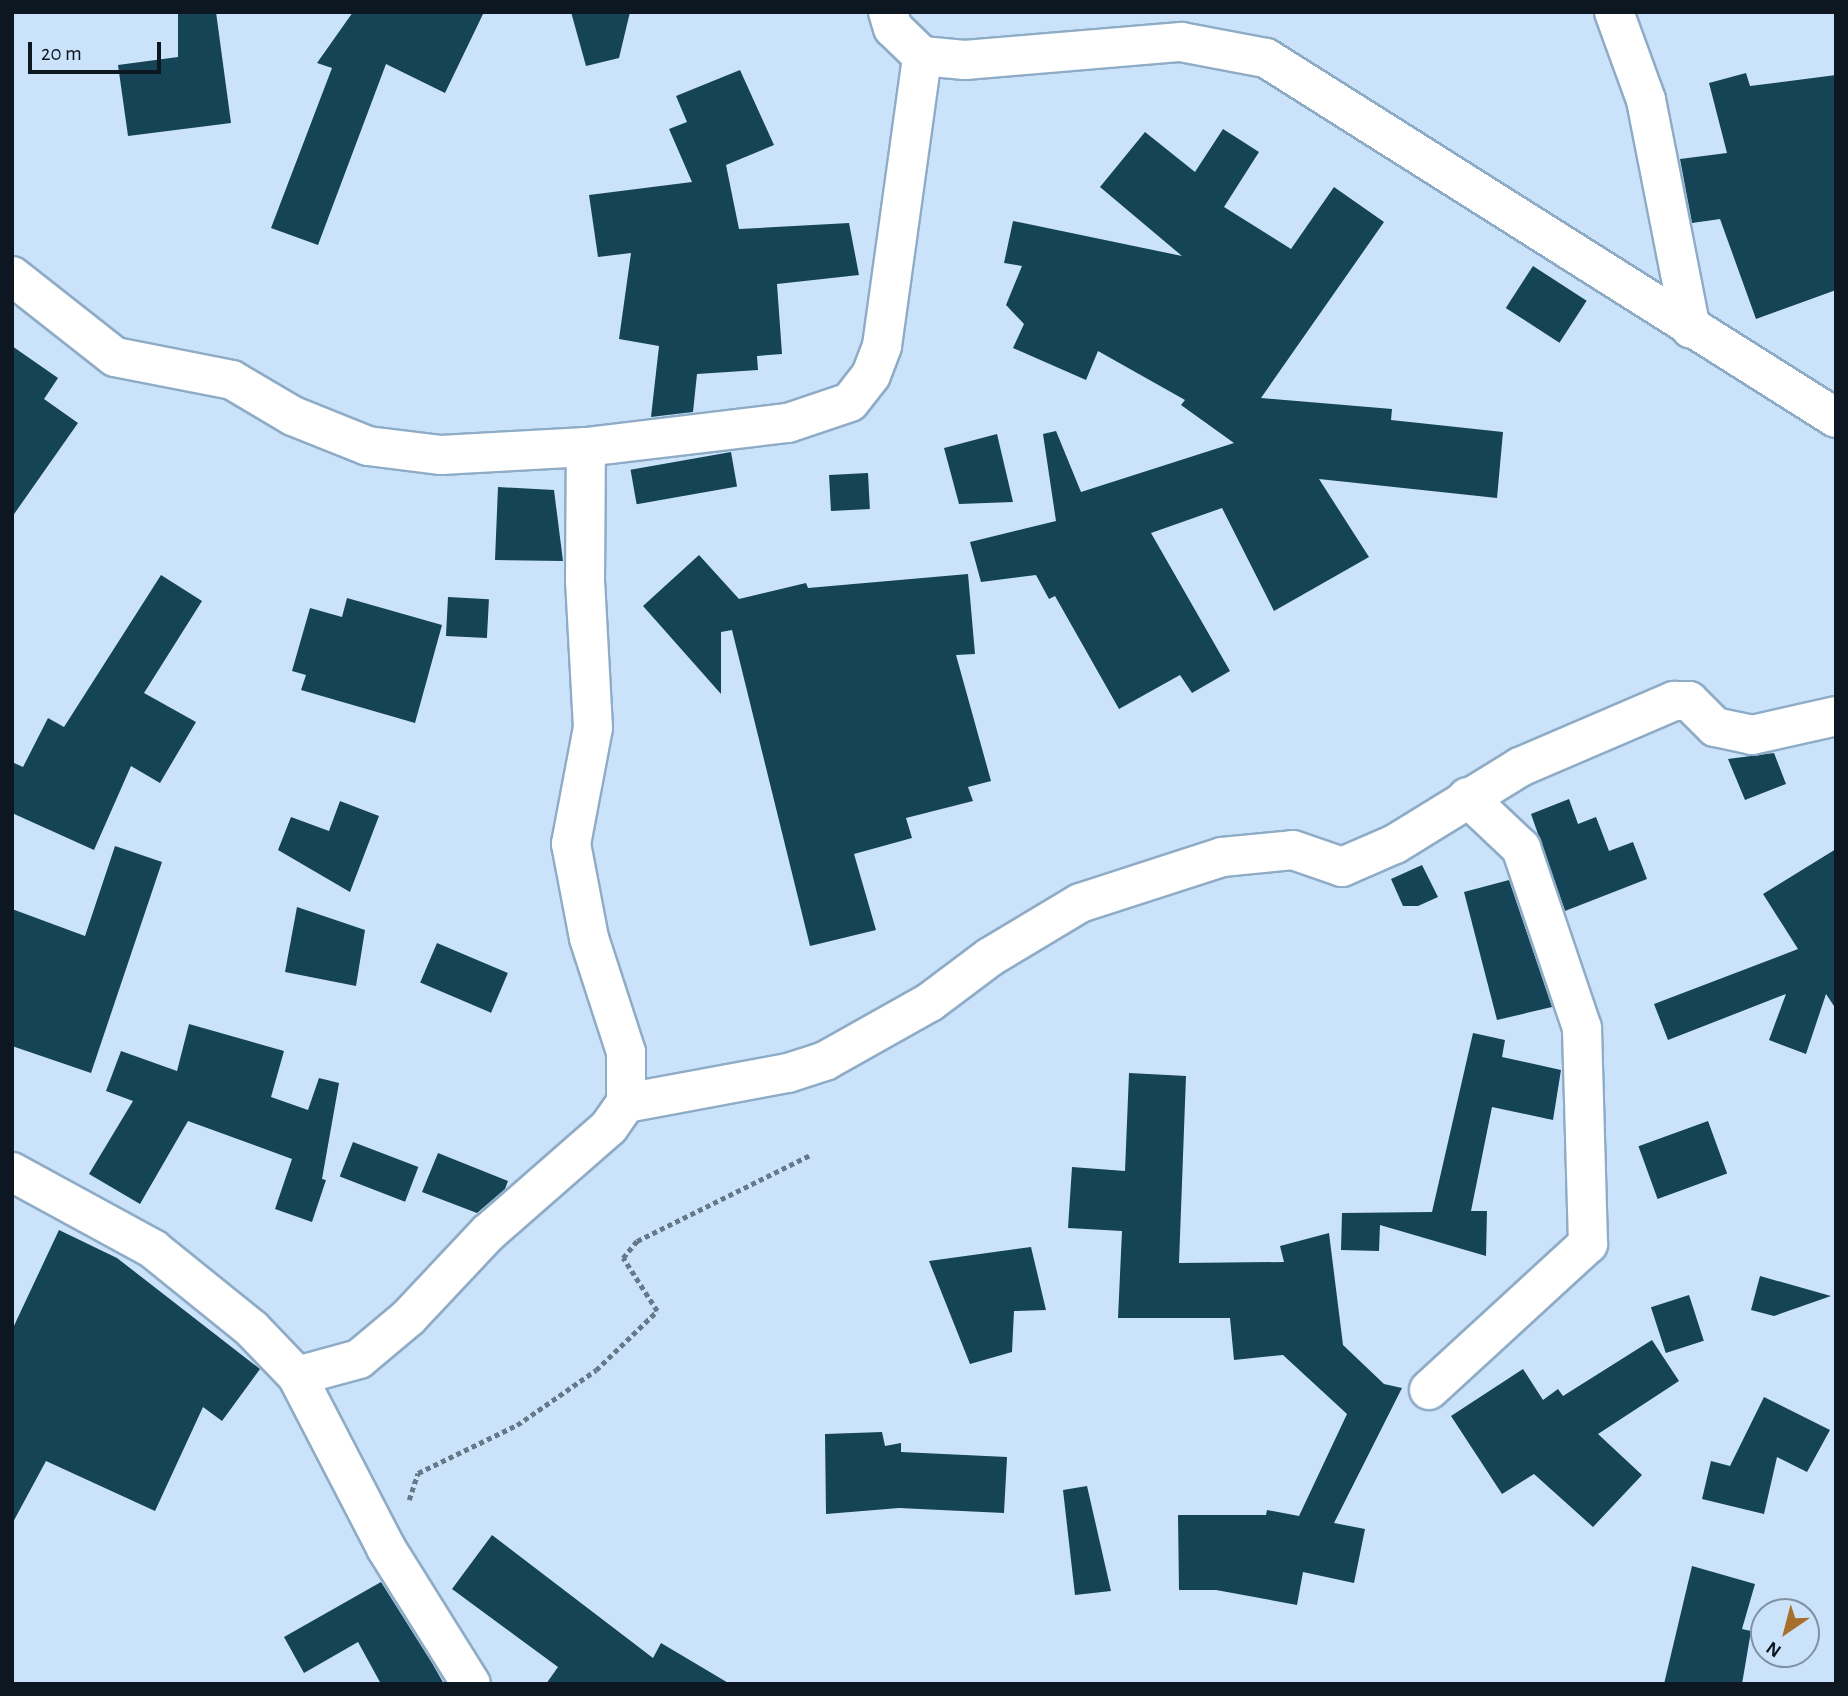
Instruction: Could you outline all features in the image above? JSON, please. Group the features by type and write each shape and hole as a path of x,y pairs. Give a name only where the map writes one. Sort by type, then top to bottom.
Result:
{"street":[{"path":"888,12 893,28 922,56 965,60 1181,41 1266,58 1691,329 1836,418"},
{"path":"1614,12 1646,100 1691,329"},
{"path":"12,276 115,358 232,380 293,416 368,446 441,455 586,447 788,423 850,402 872,375 882,346 922,56"},
{"path":"297,1376 359,1359 409,1317 488,1233 609,1127 626,1103 626,1052 589,938 571,844 593,728 585,581 586,447"},
{"path":"626,1103 788,1073 825,1061 929,1002 989,957 1080,903 1222,857 1293,850 1342,867 1395,844 1520,766 1674,701 1689,701 1714,727 1752,736 1836,716"},
{"path":"1429,1390 1588,1244 1582,1028 1521,848 1467,797"},
{"path":"12,1172 153,1249 252,1329 297,1376 386,1548 471,1684"}],"path":[{"path":"386,1548 418,1473 517,1425 596,1370 657,1311 623,1258 637,1241 812,1154"}],"building":[{"path":"178,12 216,12 231,123 128,136 118,65 178,57"},
{"path":"353,12 484,12 445,93 386,64 318,245 271,228 332,68 317,63"},
{"path":"571,12 630,12 619,58 586,66"},
{"path":"740,70 774,145 726,165 739,229 849,223 859,275 777,284 782,354 757,356 758,370 697,374 693,412 651,417 659,346 619,339 631,253 598,257 589,195 692,182 669,129 687,122 676,96"},
{"path":"1746,73 1750,86 1836,75 1836,290 1756,319 1720,219 1692,223 1680,159 1727,153 1709,83"},
{"path":"1223,129 1259,152 1224,207 1291,249 1334,187 1384,222 1261,398 1392,409 1391,420 1503,432 1497,498 1319,479 1369,557 1274,611 1222,508 1151,533 1230,671 1192,693 1180,675 1119,709 1055,596 1049,599 1036,575 981,582 970,542 1056,521 1043,434 1056,431 1081,492 1234,443 1181,405 1185,400 1098,351 1086,380 1013,348 1024,324 1006,305 1022,266 1004,263 1013,221 1182,256 1100,187 1145,132 1195,172"},
{"path":"1533,266 1587,301 1559,343 1506,308"},
{"path":"12,346 58,378 44,399 78,423 12,517"},
{"path":"997,434 1013,502 959,504 944,448"},
{"path":"731,452 737,486 637,504 631,470"},
{"path":"868,473 870,509 831,511 829,475"},
{"path":"498,487 554,490 563,561 495,560"},
{"path":"699,555 739,599 806,583 808,588 968,574 975,654 956,655 991,781 968,787 973,801 906,818 912,838 854,854 876,930 810,946 732,630 721,632 721,694 643,606"},
{"path":"161,575 202,601 144,693 196,722 160,783 131,766 94,850 12,813 12,762 23,767 48,718 64,727"},
{"path":"448,597 489,599 487,638 446,636"},
{"path":"347,598 442,625 415,723 301,690 306,675 292,671 310,608 342,617"},
{"path":"1774,753 1786,784 1745,800 1728,759"},
{"path":"1569,799 1578,824 1596,817 1609,851 1633,842 1647,879 1565,911 1531,814"},
{"path":"340,801 379,816 350,892 278,850 291,817 329,831"},
{"path":"115,846 162,862 91,1073 12,1046 12,909 85,936"},
{"path":"1836,849 1836,1009 1826,994 1806,1054 1769,1040 1786,994 1668,1040 1654,1004 1798,949 1763,894"},
{"path":"1422,865 1438,897 1418,906 1403,906 1391,879"},
{"path":"1509,880 1552,1007 1497,1020 1464,892"},
{"path":"297,907 365,930 356,986 285,972"},
{"path":"437,943 508,973 491,1013 420,983"},
{"path":"189,1024 284,1051 271,1097 308,1110 319,1078 339,1083 322,1179 326,1180 312,1222 275,1209 292,1159 188,1121 140,1204 89,1174 133,1101 106,1091 121,1051 177,1071"},
{"path":"1473,1033 1505,1040 1502,1057 1561,1070 1553,1120 1492,1107 1471,1211 1487,1211 1486,1256 1380,1225 1379,1251 1341,1250 1342,1213 1432,1212"},
{"path":"1129,1073 1186,1076 1179,1263 1284,1262 1280,1246 1329,1233 1343,1345 1384,1384 1402,1388 1334,1523 1365,1529 1354,1583 1303,1572 1297,1605 1216,1590 1179,1590 1178,1515 1266,1515 1267,1510 1299,1516 1347,1414 1283,1355 1234,1360 1230,1318 1118,1318 1122,1231 1068,1228 1072,1167 1125,1171"},
{"path":"1708,1121 1727,1174 1658,1199 1638,1146"},
{"path":"353,1142 418,1167 405,1202 340,1177"},
{"path":"438,1153 508,1181 505,1189 477,1213 422,1192"},
{"path":"59,1230 117,1258 260,1369 222,1421 203,1407 155,1511 46,1461 12,1524 12,1330"},
{"path":"1031,1247 1046,1310 1014,1311 1012,1352 970,1364 929,1261"},
{"path":"1760,1276 1831,1296 1774,1316 1751,1310"},
{"path":"1689,1295 1704,1341 1666,1353 1651,1307"},
{"path":"1652,1340 1679,1381 1598,1434 1642,1475 1593,1527 1534,1474 1502,1494 1451,1416 1523,1369 1543,1400 1558,1389 1563,1396"},
{"path":"1764,1397 1830,1430 1807,1472 1777,1457 1764,1514 1702,1499 1711,1461 1730,1466"},
{"path":"882,1432 885,1446 901,1443 901,1452 1007,1457 1004,1513 899,1508 826,1514 825,1434"},
{"path":"1087,1486 1111,1591 1075,1595 1063,1490"},
{"path":"492,1535 653,1658 661,1643 730,1684 546,1684 558,1667 452,1589"},
{"path":"1692,1566 1755,1584 1742,1629 1750,1631 1750,1637 1742,1684 1664,1684"},
{"path":"381,1582 444,1684 381,1684 358,1642 304,1673 284,1637"}]}
